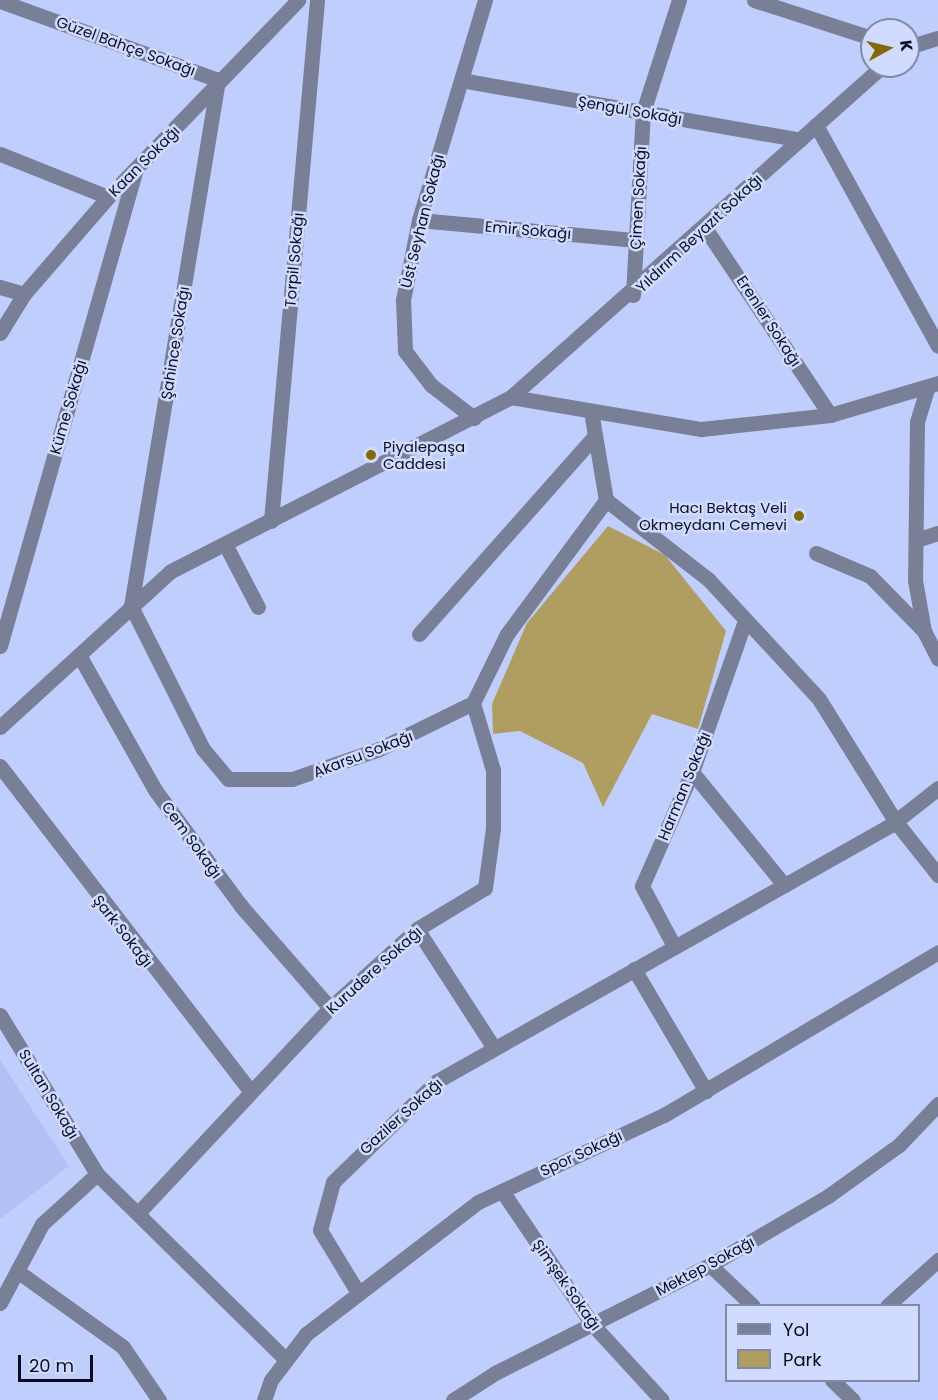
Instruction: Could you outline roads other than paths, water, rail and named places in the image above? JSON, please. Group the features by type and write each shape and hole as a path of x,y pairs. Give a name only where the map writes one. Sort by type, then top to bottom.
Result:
{"street":[{"name":"Kaan Sokağı","path":"0,333 24,294 108,197 218,80 257,48 298,0"},
{"name":"Torpil Sokağı","path":"271,521 317,0"},
{"name":"Üst Seyhan Sokağı","path":"474,418 431,385 405,351 403,300 419,220 485,0"},
{"name":"Çimen Sokağı","path":"633,295 643,112 679,0"},
{"path":"754,0 860,34"},
{"name":"Güzel Bahçe Sokağı","path":"0,1 218,80"},
{"path":"920,46 936,44"},
{"name":"Yıldırım Beyazıt Sokağı","path":"511,397 633,295 869,78"},
{"name":"Şahince Sokağı","path":"131,606 218,80"},
{"name":"Şengül Sokağı","path":"461,80 800,140"},
{"path":"816,125 938,346"},
{"path":"0,154 108,197"},
{"name":"Küme Sokağı","path":"0,646 136,168"},
{"name":"Emir Sokağı","path":"419,220 636,240"},
{"name":"Erenler Sokağı","path":"705,228 830,416"},
{"path":"0,287 24,294"},
{"path":"0,727 171,571 474,418 511,397 701,429 830,416 933,386"},
{"path":"933,386 917,422 915,580 924,631 938,659"},
{"path":"591,411 606,500 708,579 819,699 896,822 938,875"},
{"path":"419,634 595,436"},
{"path":"473,703 507,634 606,500"},
{"path":"916,540 938,533"},
{"path":"225,544 258,606"},
{"path":"816,553 870,576 924,631"},
{"name":"Akarsu Sokağı","path":"131,606 203,749 228,779 292,779 332,768 473,703"},
{"name":"Harman Sokağı","path":"674,946 642,886 692,772 745,621"},
{"name":"Cem Sokağı","path":"79,655 155,790 241,906 330,1008"},
{"name":"Kurudere Sokağı","path":"139,1212 330,1008 417,929 485,888 494,828 492,770 473,703"},
{"name":"Şark Sokağı","path":"0,766 251,1092"},
{"path":"692,772 784,885"},
{"name":"Gaziler Sokağı","path":"357,1291 320,1230 333,1182 437,1081 896,822 938,788"},
{"path":"417,929 494,1048"},
{"name":"Spor Sokağı","path":"264,1400 286,1360 306,1334 357,1291 478,1202 706,1091 938,952"},
{"path":"634,969 706,1091"},
{"name":"Sultan Sokağı","path":"0,1014 97,1174 139,1212 169,1249 286,1360"},
{"name":"Mektep Sokağı","path":"453,1400 473,1395 592,1324 711,1265 828,1196 899,1145 938,1104"},
{"path":"0,1303 42,1224 97,1174"},
{"name":"Şimşek Sokağı","path":"502,1191 592,1324 662,1400"},
{"path":"888,1304 938,1260"},
{"path":"711,1265 752,1304"},
{"path":"17,1271 123,1347 159,1400"},
{"path":"834,1382 853,1400"}],"place":[{"name":"Piyalepaşa Caddesi","path":"371,455"},
{"name":"Hacı Bektaş Veli Okmeydanı Cemevi","path":"799,516"}]}
